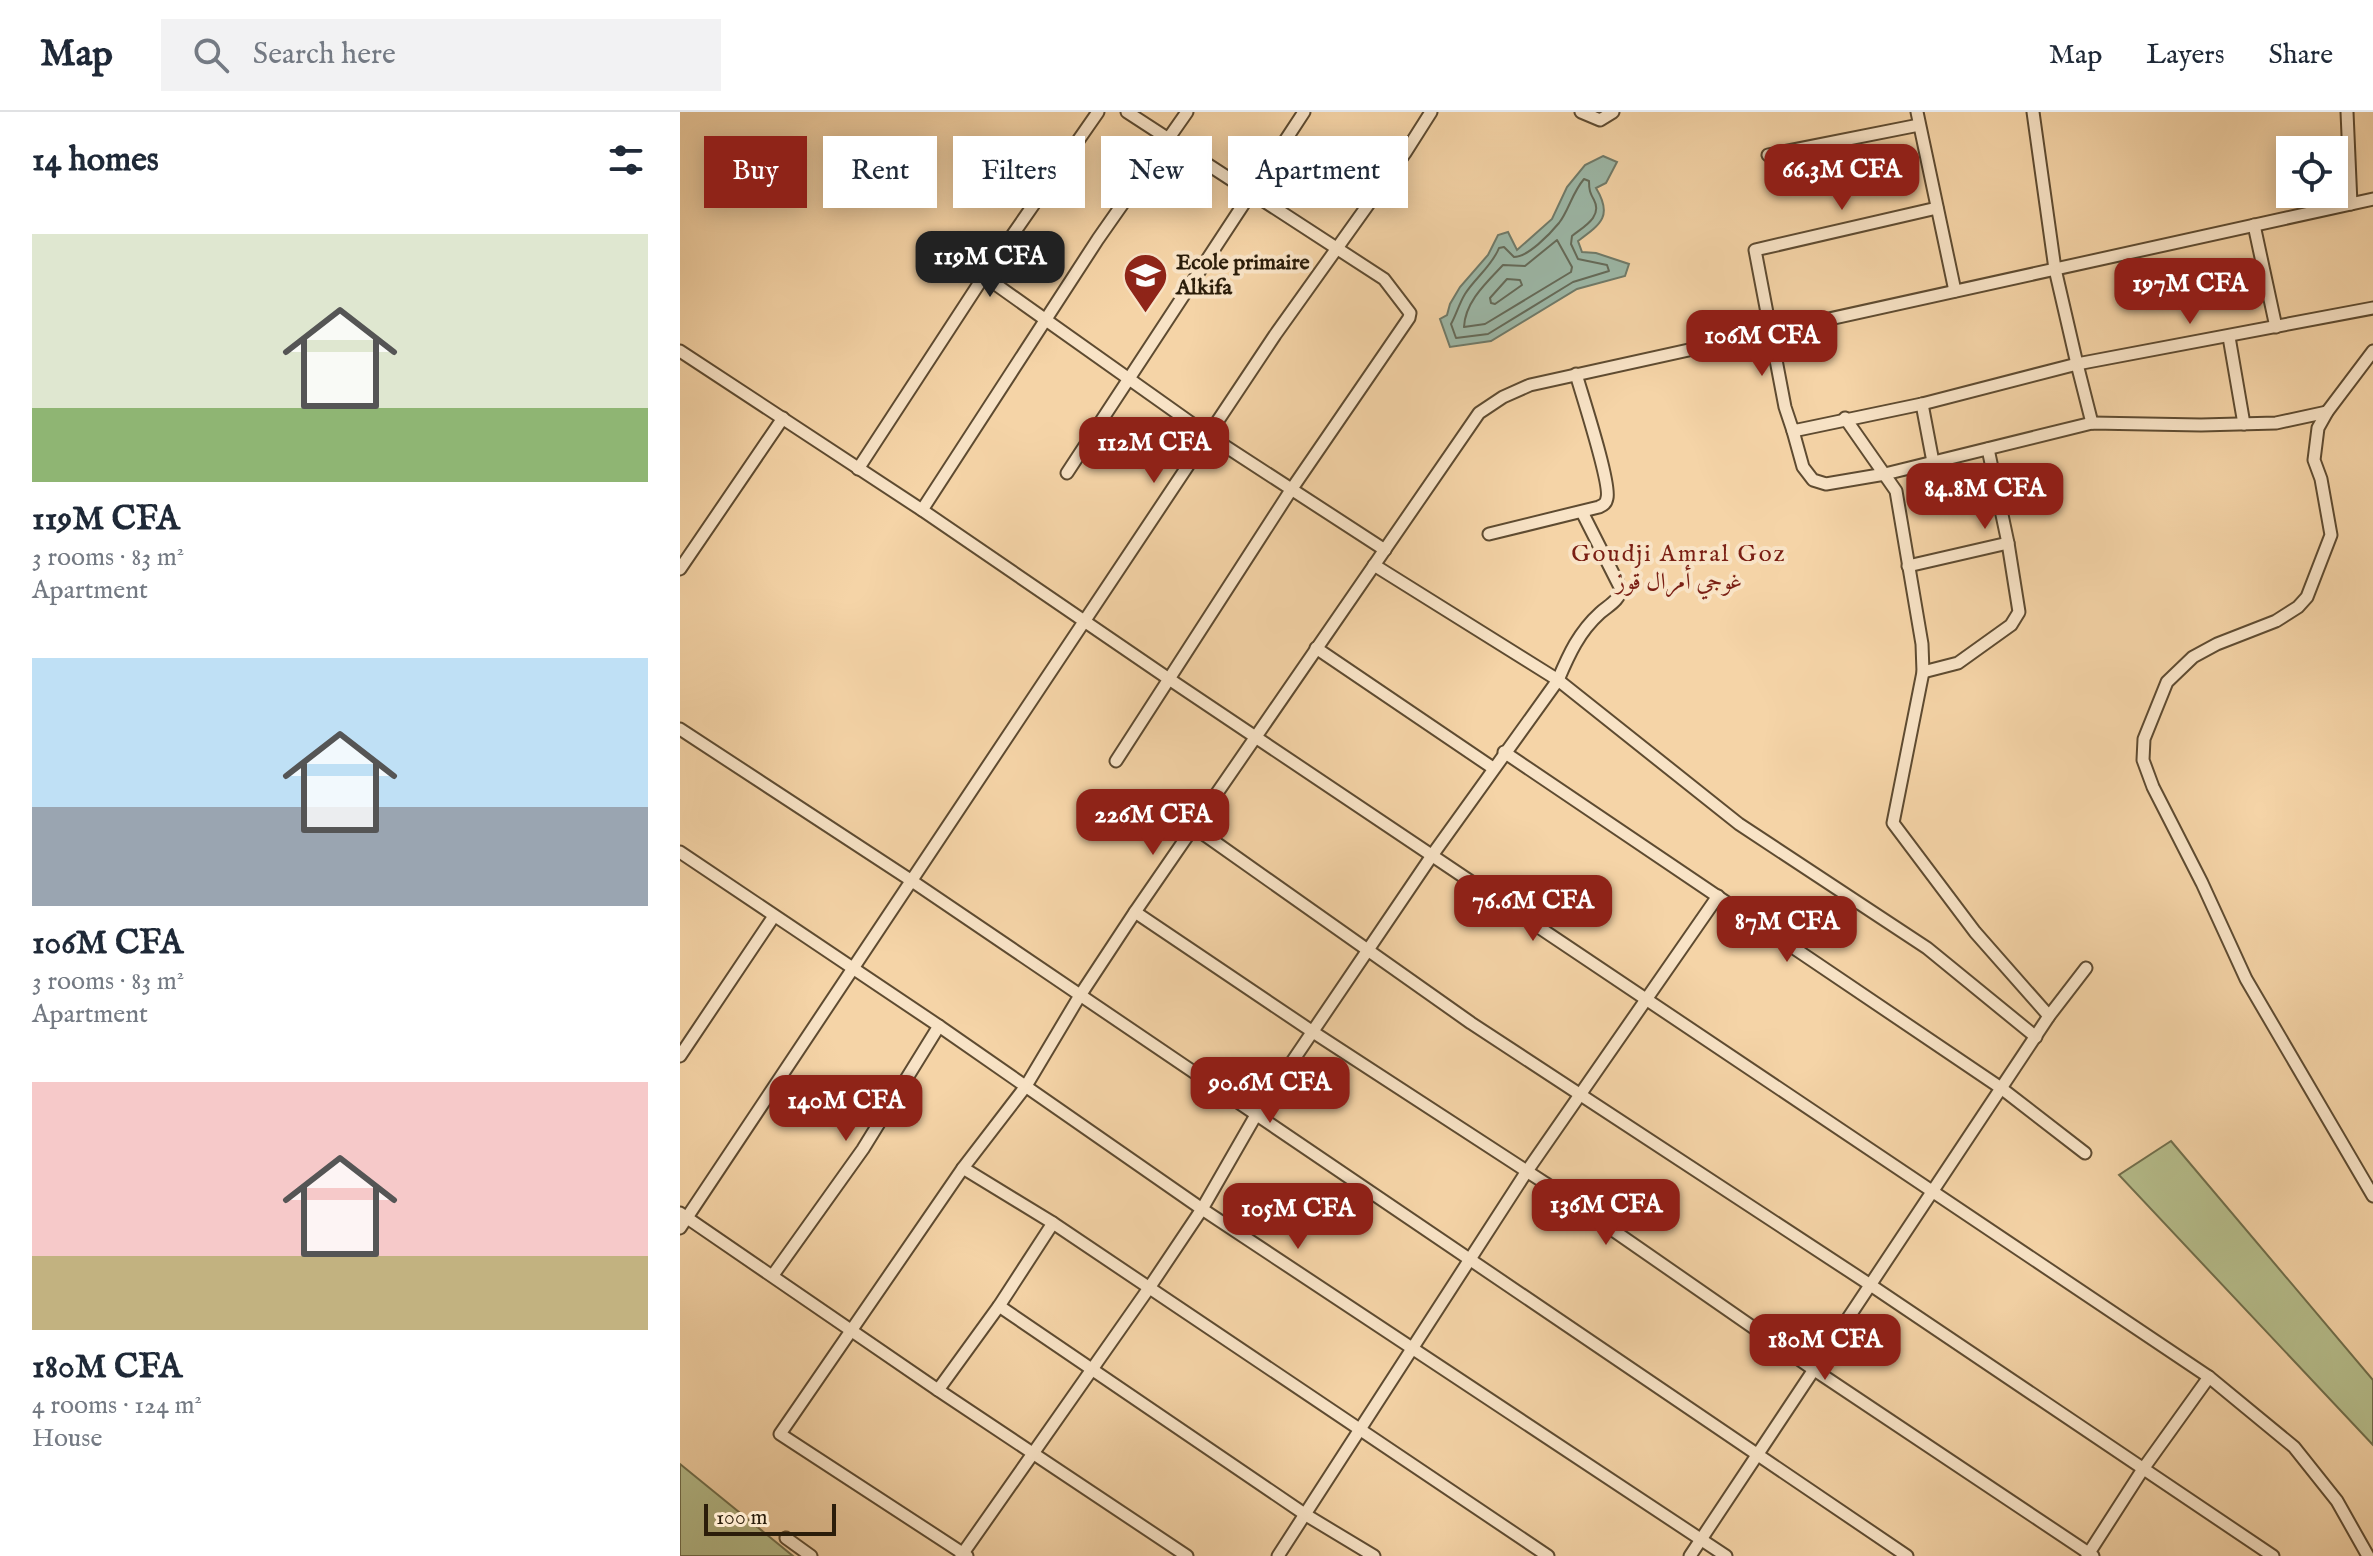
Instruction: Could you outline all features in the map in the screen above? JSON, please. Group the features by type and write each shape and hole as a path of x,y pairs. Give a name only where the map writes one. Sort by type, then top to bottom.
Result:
{"street":[{"path":"858,469 984,276 1098,112"},
{"path":"1127,112 1162,136"},
{"path":"1171,136 1187,112"},
{"path":"1288,136 1304,112"},
{"path":"1187,1556 938,1390 773,1275 682,1219 854,968 1208,435 1431,112"},
{"path":"1581,112 1600,120 1613,112"},
{"path":"1917,112 1955,291"},
{"path":"2033,112 2055,269 2092,423"},
{"path":"2347,112 2351,204"},
{"path":"1768,155 1919,125"},
{"path":"1582,512 1621,589 1620,597 1587,625 1572,647 1558,680 1433,854 1256,1115 1202,1209 964,1555 780,1434 963,1168 1026,1086 1135,912 1479,413 1503,397 1530,385 2373,199"},
{"path":"922,510 1120,208"},
{"path":"1067,473 1241,208"},
{"path":"1116,761 1291,490 1409,318 1408,307 1384,279 1275,208"},
{"path":"1937,208 1755,250 1785,407 1803,467 1813,480 1826,484 1885,474 2092,423 2276,423 2327,412"},
{"path":"2254,225 2276,327"},
{"path":"984,276 1208,435 1385,550"},
{"path":"1793,431 1922,404 2077,364 2373,308"},
{"path":"2229,337 2244,424"},
{"path":"680,351 922,510 2209,1377 2294,1447 2337,1501 2368,1556"},
{"path":"2373,351 2318,428 2314,460 2321,479 2331,535 2307,597 2276,621 2193,657 2167,682 2144,739 2143,760 2153,787 2246,979 2373,1196"},
{"path":"1489,534 1599,507 1608,498 1576,374"},
{"path":"1922,404 1933,462"},
{"path":"680,569 783,418"},
{"path":"1845,418 1896,491 1922,644 1923,672 1893,823 1975,932 2049,1016"},
{"path":"1923,672 1958,663 2011,625 2019,612 1988,449"},
{"path":"1908,566 2008,543"},
{"path":"1374,565 1558,680 1739,824 1927,948 2036,1037"},
{"path":"1316,648 1493,768"},
{"path":"680,729 912,881 1907,1556"},
{"path":"1504,752 2001,1088 2085,1153"},
{"path":"1195,828 1471,1023 1869,1284 2273,1556"},
{"path":"680,852 939,1026 1202,1209 1726,1556"},
{"path":"1278,1556 1527,1171 1649,1000 1718,896"},
{"path":"1135,912 1527,1171 1813,1369 2090,1555 2143,1469 2209,1377"},
{"path":"680,1056 774,916"},
{"path":"1690,1556 2049,1016 2086,968"},
{"path":"773,1275 863,1149 939,1026"},
{"path":"963,1168 1053,1223 1548,1556"},
{"path":"938,1390 999,1306 1053,1223"},
{"path":"999,1306 1306,1515 1374,1556"},
{"path":"786,1538 811,1556"}],"green space":[{"path":"2171,1141 2373,1380 2373,1445 2119,1175"},
{"path":"680,1464 793,1556 680,1556"}],"water":[{"path":"1603,156 1617,162 1606,183 1596,188 1604,213 1598,224 1578,241 1582,252 1596,253 1629,264 1625,276 1577,289 1491,341 1450,347 1440,319 1447,315 1460,287 1488,255 1498,235 1508,232 1517,250 1552,219 1567,187 1585,165"}],"place":[{"name":"Ecole primaire Alkifa","path":"1145,315"}],"district":[{"name":"Goudji Amral Goz غوجي أمرال قوز","path":"1679,568"}]}
